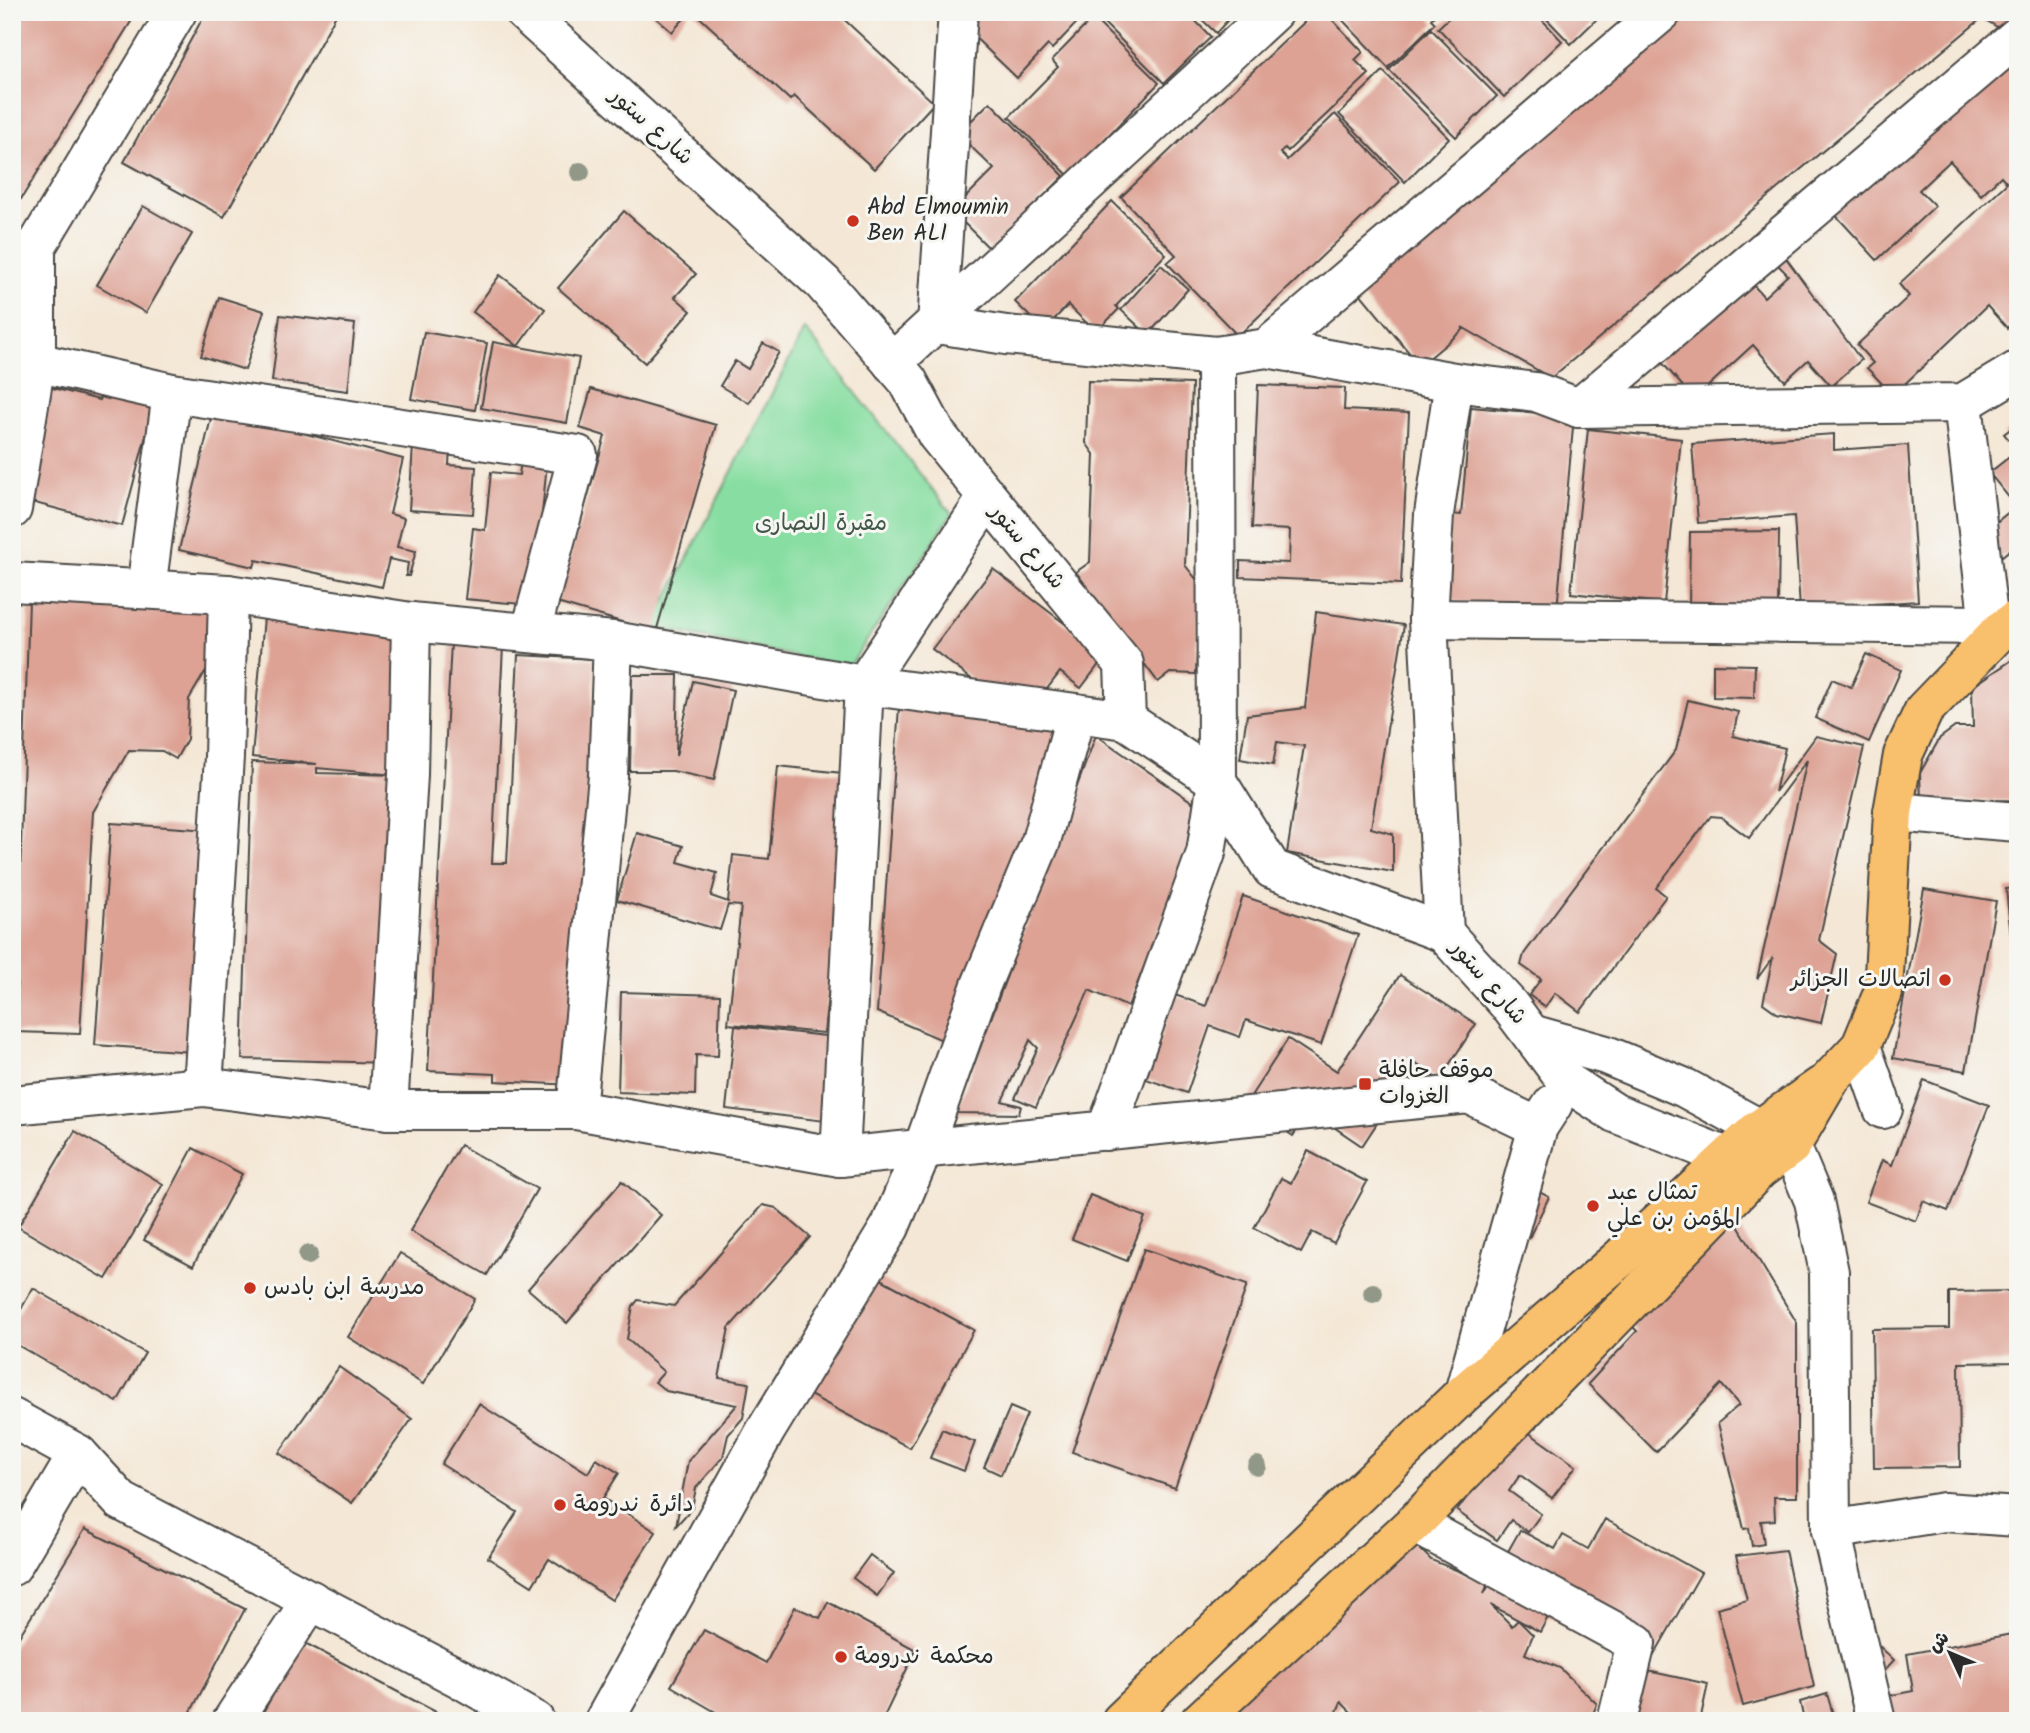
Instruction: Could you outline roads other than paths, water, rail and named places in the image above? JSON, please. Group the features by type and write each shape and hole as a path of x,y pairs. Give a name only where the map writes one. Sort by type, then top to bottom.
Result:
{"main road":[{"path":"1121,1721 1464,1393 1774,1138 1861,1046 1883,993 1893,813 1903,755 1924,710 2003,625"},
{"path":"1200,1721 1414,1523 1745,1163"}],"street":[{"path":"12,509 36,362 24,252 177,12"},
{"name":"شارع ستور","path":"524,12 822,283 908,381 937,435 1124,664 1126,720 1217,781 1272,869 1444,933 1531,1034 1567,1082 1615,1113 1745,1163"},
{"path":"937,324 958,12"},
{"path":"892,363 1273,12"},
{"path":"1267,348 1662,12"},
{"path":"1579,408 2016,40"},
{"path":"937,324 1006,335 1216,356 1267,348 1454,382 1536,392 1579,408 1963,403 2018,370"},
{"path":"1105,1131 1206,853 1217,781 1216,356"},
{"path":"36,362 172,393 578,455 530,631"},
{"path":"1444,933 1428,619 1434,514 1454,382"},
{"path":"146,589 172,393"},
{"path":"1428,619 2003,625 1963,403"},
{"path":"840,1157 864,685 987,498"},
{"path":"12,582 228,594 411,622 530,631 614,641 864,685 1126,720"},
{"path":"203,1087 225,757 228,594"},
{"path":"388,1110 408,775 411,622"},
{"path":"576,1110 608,776 614,641"},
{"path":"604,1721 766,1430 890,1227 922,1151 981,985 1041,841 1076,713"},
{"path":"1893,813 2018,822"},
{"name":"شارع ستور","path":"1531,1034 1618,1060 1685,1088 1774,1138"},
{"path":"1861,1046 1883,1109"},
{"path":"1464,1393 1538,1127 1567,1082"},
{"path":"12,1105 203,1087 388,1110 576,1110 840,1157 922,1151 1469,1094 1538,1127"},
{"path":"1774,1138 1814,1200 1829,1272 1831,1530 1876,1721"},
{"path":"12,1418 78,1454 121,1501 311,1601 482,1707 535,1721"},
{"path":"12,1566 78,1454"},
{"path":"1831,1530 1944,1512 2018,1517"},
{"path":"1414,1523 1636,1643 1617,1721"},
{"path":"232,1721 311,1601"}],"place":[{"name":"Abd Elmoumin Ben ALI","path":"853,221"},
{"name":"اتصالات الجزائر","path":"1945,980"},
{"name":"موقف حافلة الغزوات","path":"1365,1084"},
{"name":"تمثال عبد المؤمن بن علي","path":"1593,1206"},
{"name":"مدرسة ابن بادس","path":"250,1288"},
{"name":"دائرة ندرومة","path":"560,1505"},
{"name":"محكمة ندرومة","path":"841,1657"}],"park label":[{"name":"مقبرة النصارى","path":"821,524"}]}
